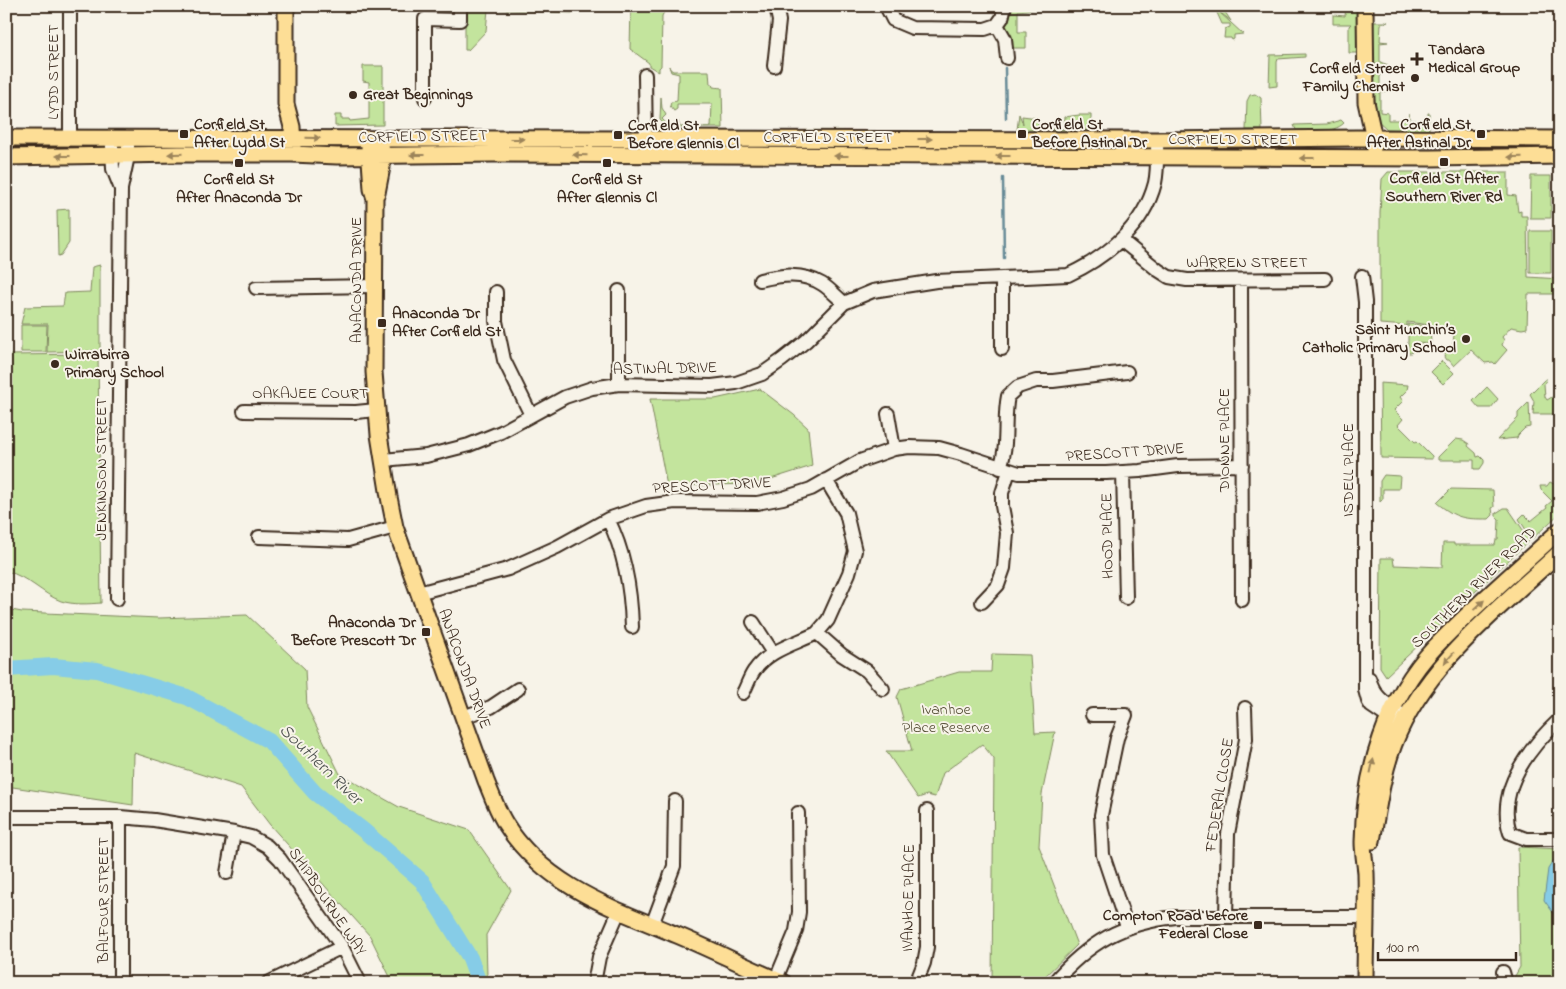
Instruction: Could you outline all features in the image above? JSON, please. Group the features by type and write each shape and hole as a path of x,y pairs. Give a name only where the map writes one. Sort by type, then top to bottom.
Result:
{"main road":[{"path":"286,6 286,104 293,138 292,154"},
{"path":"1365,6 1366,102 1374,138 1374,158"},
{"path":"1356,158 1356,138 1366,102"},
{"path":"276,154 277,138 286,104"},
{"name":"CORFIELD STREET","path":"6,138 293,138 375,147 646,156 1356,158 1560,156"},
{"name":"CORFIELD STREET","path":"6,156 292,154 337,156 375,147 646,139 1560,139"},
{"name":"ANACONDA DRIVE","path":"375,147 382,167 375,199 374,372 376,410 395,527 463,717 504,822 524,850 563,883 619,911 780,981"},
{"name":"SOUTHERN RIVER ROAD","path":"1366,983 1366,872 1363,844 1368,788 1374,760 1391,713 1415,671 1434,648 1560,530"},
{"name":"SOUTHERN RIVER ROAD","path":"1366,872 1383,777 1404,722 1432,677 1460,645 1560,552"}],"street":[{"name":"LYDD STREET","path":"70,6 70,138"},
{"path":"425,98 425,20 460,20 460,6"},
{"path":"774,66 779,21 776,6"},
{"path":"886,6 893,20 912,28 985,29 997,25 1002,18 1005,6"},
{"path":"997,25 1004,34 1007,58"},
{"path":"645,75 646,156"},
{"name":"JENKINSON STREET","path":"112,138 113,169 121,189"},
{"name":"JENKINSON STREET","path":"117,598 121,189 128,156 128,138"},
{"name":"ASTINAL DRIVE","path":"383,460 426,456 469,445 501,432 565,397 592,388 619,384 712,386 736,383 762,374 806,341 844,303 872,291 927,282 1068,275 1087,267 1121,240 1137,221 1148,202 1155,181 1157,140"},
{"name":"WARREN STREET","path":"1121,240 1153,267 1169,277 1187,280 1325,279"},
{"path":"760,280 785,275 803,277 822,284 844,303"},
{"name":"ISDELL PLACE","path":"1362,276 1365,302 1365,690 1371,706 1391,713 1404,722"},
{"path":"1002,279 1002,350"},
{"name":"DIONNE PLACE","path":"1241,280 1242,600"},
{"path":"256,288 374,286"},
{"path":"619,384 620,291"},
{"path":"496,292 496,321 504,360 531,415"},
{"path":"982,602 998,585 1004,568 1007,533 1002,506 1002,493 1005,409 1008,396 1018,388 1036,381 1053,381 1127,372"},
{"name":"OAKAJEE COURT","path":"244,411 356,412 376,410"},
{"path":"888,414 894,449"},
{"name":"PRESCOTT DRIVE","path":"418,593 508,569 558,547 608,519 646,506 676,502 758,503 783,498 811,489 860,461 894,449 938,448 1004,469 1029,474 1123,472 1178,466 1242,465"},
{"name":"HOOD PLACE","path":"1123,472 1126,598"},
{"path":"743,692 753,672 773,653 817,634 828,620 849,573 855,551 846,513 826,480"},
{"path":"608,519 616,536 627,574 631,600 632,627"},
{"path":"259,537 348,540 395,527"},
{"path":"753,622 773,653"},
{"path":"817,634 842,655 867,671 883,689"},
{"path":"463,717 491,707 518,689"},
{"name":"FEDERAL CLOSE","path":"1226,917 1228,834 1246,739 1245,708"},
{"path":"1092,715 1126,716 1117,738 1101,816 1103,854 1127,927"},
{"path":"1560,719 1527,754 1516,775 1508,798 1505,820 1510,833 1526,839 1560,839"},
{"path":"652,925 674,866 675,801"},
{"name":"IVANHOE PLACE","path":"916,983 924,963 927,947 927,811"},
{"path":"780,981 799,912 798,813"},
{"name":"SHIPBOURNE WAY","path":"6,817 120,817 154,820 251,837 267,846 280,859 342,947 360,983"},
{"name":"BALFOUR STREET","path":"120,817 120,983"},
{"path":"227,873 234,833"},
{"path":"594,983 599,957 619,911"},
{"path":"1053,983 1086,950 1102,939 1127,927 1152,920 1176,917 1366,917"},
{"path":"268,983 342,947"}],"green space":[{"path":"465,6 579,6 572,13 488,9 486,31 468,50 465,50"},
{"path":"631,6 667,6 662,16 661,66 659,72 649,66 649,63 630,49"},
{"path":"1010,6 1036,6 1036,9 1018,11 1018,32 1026,32 1026,48 1011,48 1005,26 1010,17"},
{"path":"1214,6 1221,6 1231,21 1218,11 1243,34 1234,35 1232,40 1231,38 1224,38 1225,29 1230,27 1230,24 1222,24"},
{"path":"1346,6 1357,6 1357,53 1349,53 1349,26 1351,24 1333,24 1333,15 1345,16"},
{"path":"1388,22 1381,24 1380,41 1388,42 1380,43 1380,62 1388,65 1373,64 1372,23"},
{"path":"1305,54 1305,57 1278,59 1277,86 1269,87 1270,55"},
{"path":"363,66 383,66 383,125 335,126 335,115 341,115 341,119 349,119 350,121 369,119 369,82 363,81"},
{"path":"1388,67 1380,69 1380,89 1388,91 1380,92 1380,112 1388,113 1388,120 1409,120 1409,113 1410,120 1428,121 1429,113 1429,130 1387,129 1378,121 1375,99 1372,93 1372,68"},
{"path":"670,69 673,71 709,71 710,84 713,87 722,88 723,128 668,128 660,120 661,97 662,108 666,115 662,119 670,127 678,121 680,127 711,127 712,104 677,104 677,109 674,111 670,106 671,102 677,101 679,74 671,72"},
{"path":"1255,94 1261,98 1262,130 1246,130 1247,101 1250,95"},
{"path":"1019,114 1023,124 1022,116 1038,118 1039,130 1017,130"},
{"path":"1091,115 1091,130 1048,130 1048,127 1050,129 1064,129 1065,117"},
{"path":"1341,120 1344,123 1328,130 1296,130 1294,125 1327,124"},
{"path":"1388,172 1508,172 1508,195 1516,196 1518,212 1521,211 1521,216 1527,216 1528,277 1560,279 1560,294 1528,294 1527,328 1511,327 1502,337 1504,340 1502,345 1507,350 1495,364 1493,362 1485,363 1471,350 1454,366 1444,357 1446,351 1453,344 1454,335 1430,325 1407,322 1407,326 1380,324 1380,213 1382,179"},
{"path":"1531,176 1551,176 1551,218 1530,218"},
{"path":"69,209 69,243 61,255 58,256 57,210"},
{"path":"1530,231 1551,231 1551,273 1530,273"},
{"path":"100,265 100,351 47,352 48,324 21,324 25,307 63,306 65,293 90,292 92,267"},
{"path":"1408,324 1430,326 1431,344 1418,343 1411,353 1408,353"},
{"path":"21,325 47,325 46,352 21,352"},
{"path":"98,354 101,603 76,604 54,598 22,577 6,571 6,355"},
{"path":"1442,361 1454,373 1443,384 1431,372"},
{"path":"1546,378 1544,384 1545,397 1547,400 1552,397 1560,404 1560,410 1556,414 1533,414 1534,401 1530,394"},
{"path":"1380,383 1408,385 1407,390 1400,397 1403,401 1394,410 1403,419 1398,425 1432,456 1432,459 1381,458"},
{"path":"1487,387 1498,399 1491,408 1479,408 1473,401"},
{"path":"760,389 808,428 812,466 755,484 667,486 650,399 715,399"},
{"path":"1529,402 1530,427 1525,428 1517,438 1497,440 1518,418 1518,413"},
{"path":"1456,439 1463,440 1469,444 1468,446 1476,453 1477,457 1480,456 1484,460 1480,469 1474,469 1474,460 1438,460 1438,457"},
{"path":"1384,475 1400,476 1399,489 1383,489 1383,499 1380,502 1380,481"},
{"path":"1550,482 1560,487 1560,513 1532,539 1519,519 1524,514 1531,521 1547,508 1546,506 1552,501 1541,490 1540,486 1547,486"},
{"path":"1451,489 1493,490 1493,515 1489,519 1473,519 1461,517 1450,512 1437,503"},
{"path":"1504,508 1508,508 1530,540 1386,676 1380,667 1381,558 1393,558 1394,565 1442,567 1443,543 1454,543 1454,545 1495,545 1496,540 1498,540 1499,519 1496,513"},
{"path":"6,609 22,612 159,618 247,615 305,669 307,707 340,774 399,807 469,830 511,890 486,935 487,976 490,983 393,983 370,936 270,825 241,787 134,753 133,805 6,786"},
{"name":"Ivanhoe Place Reserve","path":"992,654 1030,655 1035,733 1055,732 1042,794 1039,846 1077,945 1038,983 992,983 994,759 982,744 943,773 935,797 927,795 918,798 886,751 912,751 897,697 901,689 959,672 991,672"},
{"path":"1518,847 1560,849 1560,983 1511,983 1520,967"}],"water":[{"path":"1558,854 1560,856 1560,922 1544,900 1548,869"}],"waterway":[{"path":"1005,68 1006,118"},
{"path":"1003,178 1004,258"},
{"name":"Southern River","path":"6,669 53,666 97,670 187,697 269,741 315,793 363,830 422,881 470,958 479,983"}],"place":[{"name":"Tandara Medical Group","path":"1417,59"},
{"name":"Corfield Street Family Chemist","path":"1415,78"},
{"name":"Great Beginnings","path":"353,95"},
{"name":"Corfield St After Lydd St","path":"184,134"},
{"name":"Corfield St Before Astinal Dr","path":"1022,134"},
{"name":"Corfield St After Astinal Dr","path":"1481,134"},
{"name":"Corfield St Before Glennis Cl","path":"618,135"},
{"name":"Corfield St After Southern River Rd","path":"1444,162"},
{"name":"Corfield St After Anaconda Dr","path":"239,163"},
{"name":"Corfield St After Glennis Cl","path":"607,163"},
{"name":"Anaconda Dr After Corfield St","path":"382,323"},
{"name":"Saint Munchin’s Catholic Primary School","path":"1466,339"},
{"name":"Wirrabirra Primary School","path":"55,364"},
{"name":"Anaconda Dr Before Prescott Dr","path":"426,632"},
{"name":"Compton Road before Federal Close","path":"1258,925"}]}
